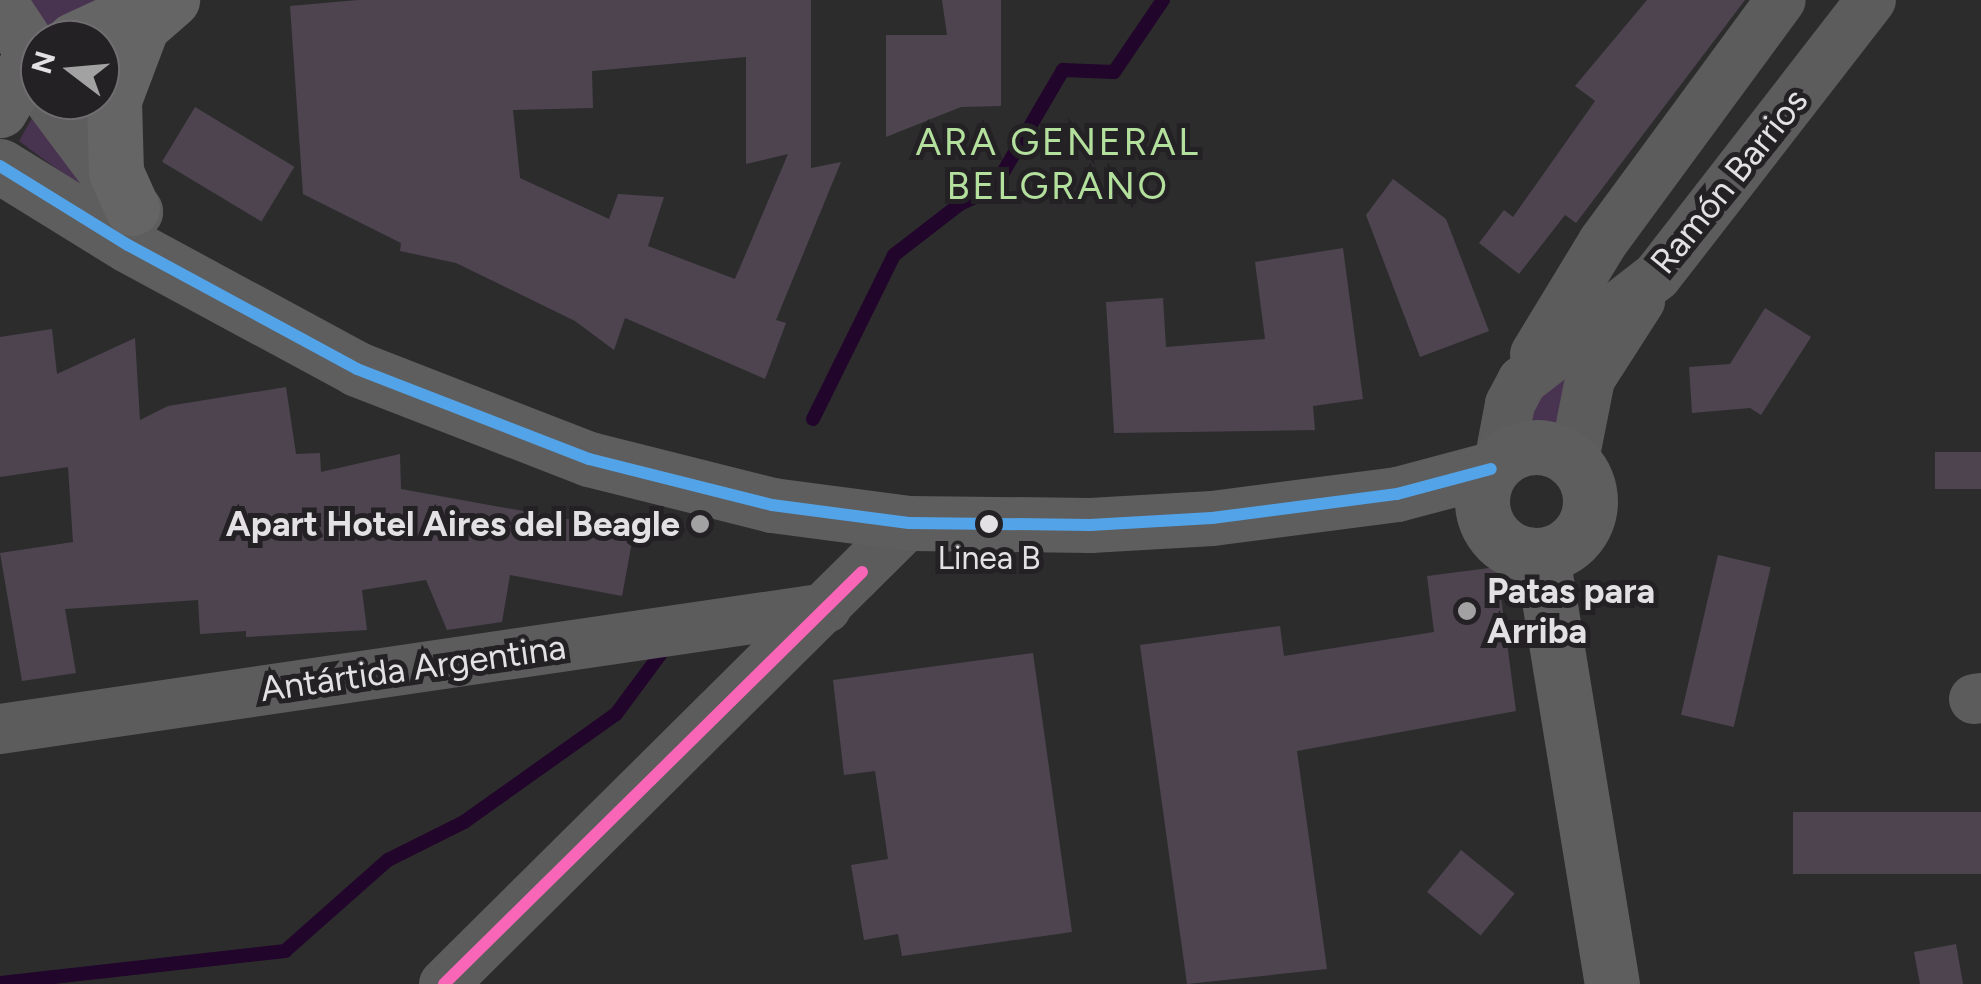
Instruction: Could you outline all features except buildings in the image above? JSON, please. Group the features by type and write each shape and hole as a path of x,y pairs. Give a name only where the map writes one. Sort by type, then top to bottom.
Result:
{"highway":[{"path":"0,3 20,32"}],"main road":[{"path":"120,24 159,0"},
{"path":"132,208 116,172 114,100 142,26 172,0"},
{"path":"70,120 132,208 235,298"},
{"path":"0,166 128,245 235,298 357,368 589,459 772,505 909,523 1037,526 1212,518 1397,494 1541,446 1574,460 1588,489 1561,548 1564,685 1612,984"},
{"path":"1486,526 1481,500 1496,463"},
{"path":"1397,494 1486,526 1503,542 1561,548"}],"street":[{"name":"Ramón Barrios","path":"1496,463 1510,404 1603,242 1781,0"},
{"name":"Ramón Barrios","path":"1522,381 1657,276 1871,0"},
{"path":"1574,460 1590,379 1657,276"},
{"path":"444,984 909,523"},
{"name":"Antártida Argentina","path":"0,729 826,608"}],"shaded area":[{"path":"25,0 113,0 74,20 37,20"},
{"path":"34,120 134,226 19,141"},
{"path":"1572,353 1564,433 1517,413"}],"waterway":[{"path":"813,419 894,255 960,204 994,188 1063,70 1114,72 1163,0"},
{"path":"0,983 285,951 388,860 464,822 616,714 665,648"}],"transit line":[{"path":"0,166 128,245 357,369 589,459 772,505 909,523 1090,525 1212,518 1397,494 1491,469"},
{"path":"444,984 862,572"}],"place":[{"name":"Apart Hotel Aires del Beagle","path":"700,524"},
{"name":"Linea B","path":"989,524"},
{"name":"Patas para Arriba","path":"1467,611"}],"district":[{"name":"ARA GENERAL BELGRANO","path":"1058,165"}]}
